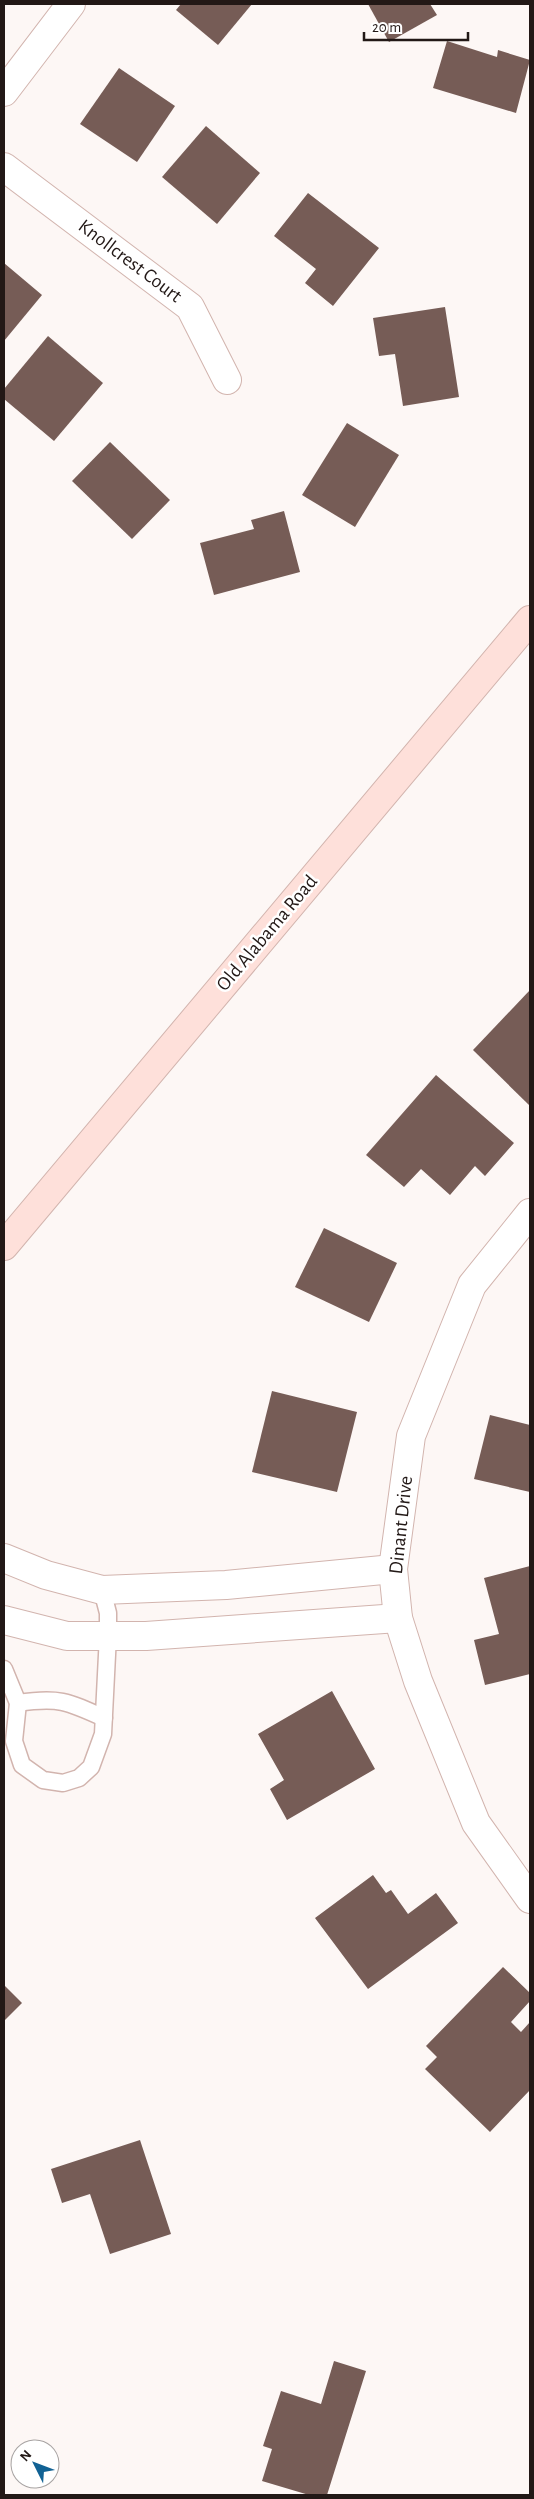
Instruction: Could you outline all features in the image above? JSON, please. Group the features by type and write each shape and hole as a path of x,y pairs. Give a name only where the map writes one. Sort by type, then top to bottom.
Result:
{"main road":[{"name":"Old Alabama Road","path":"4,1246 530,620"}],"street":[{"path":"4,92 71,4"},
{"name":"Knollcrest Court","path":"4,167 190,307 227,380"},
{"name":"Dinant Drive","path":"530,1213 472,1285 411,1436 393,1568 398,1618 418,1681 476,1822 530,1899"},
{"path":"4,1558 46,1575 102,1590 226,1585 393,1568"},
{"path":"4,1620 67,1636 146,1636 398,1618"}],"lane":[{"path":"4,1669 18,1703 14,1741 22,1765 43,1780 63,1783 79,1778 91,1767 103,1734 108,1613 102,1590"},
{"path":"18,1703 47,1699 71,1703 104,1718"}],"building":[{"path":"181,4 252,4 218,45 176,10"},
{"path":"368,4 430,4 437,15 389,42"},
{"path":"447,41 497,57 498,50 530,60 516,113 433,88"},
{"path":"119,68 175,106 137,162 80,124"},
{"path":"206,126 260,173 217,224 162,177"},
{"path":"308,193 379,248 333,306 305,283 316,269 274,236"},
{"path":"4,263 42,295 4,341"},
{"path":"445,307 459,397 403,406 395,354 379,356 373,318"},
{"path":"48,336 103,383 54,441 4,399 4,389"},
{"path":"347,423 399,455 355,527 302,495"},
{"path":"110,442 170,500 132,539 72,481"},
{"path":"284,511 300,572 214,595 200,543 254,529 251,520"},
{"path":"530,990 530,1106 473,1050"},
{"path":"436,1075 514,1143 485,1176 475,1166 450,1195 421,1169 404,1187 366,1155"},
{"path":"324,1228 397,1263 369,1322 295,1287"},
{"path":"272,1391 357,1412 337,1492 252,1472"},
{"path":"490,1415 530,1425 530,1492 474,1479"},
{"path":"530,1566 530,1674 485,1685 474,1640 499,1634 484,1578"},
{"path":"332,1691 375,1769 287,1820 270,1789 284,1780 258,1734"},
{"path":"373,1875 386,1893 391,1890 408,1914 436,1893 458,1923 368,1989 315,1918"},
{"path":"503,1967 530,1993 530,2001 511,2022 521,2032 530,2022 530,2090 490,2132 425,2069 437,2057 426,2046"},
{"path":"4,1985 22,2003 4,2021"},
{"path":"140,2140 171,2234 110,2254 90,2194 62,2203 51,2169"},
{"path":"334,2361 366,2371 327,2495 309,2495 262,2481 272,2449 263,2446 281,2391 321,2404"}]}
